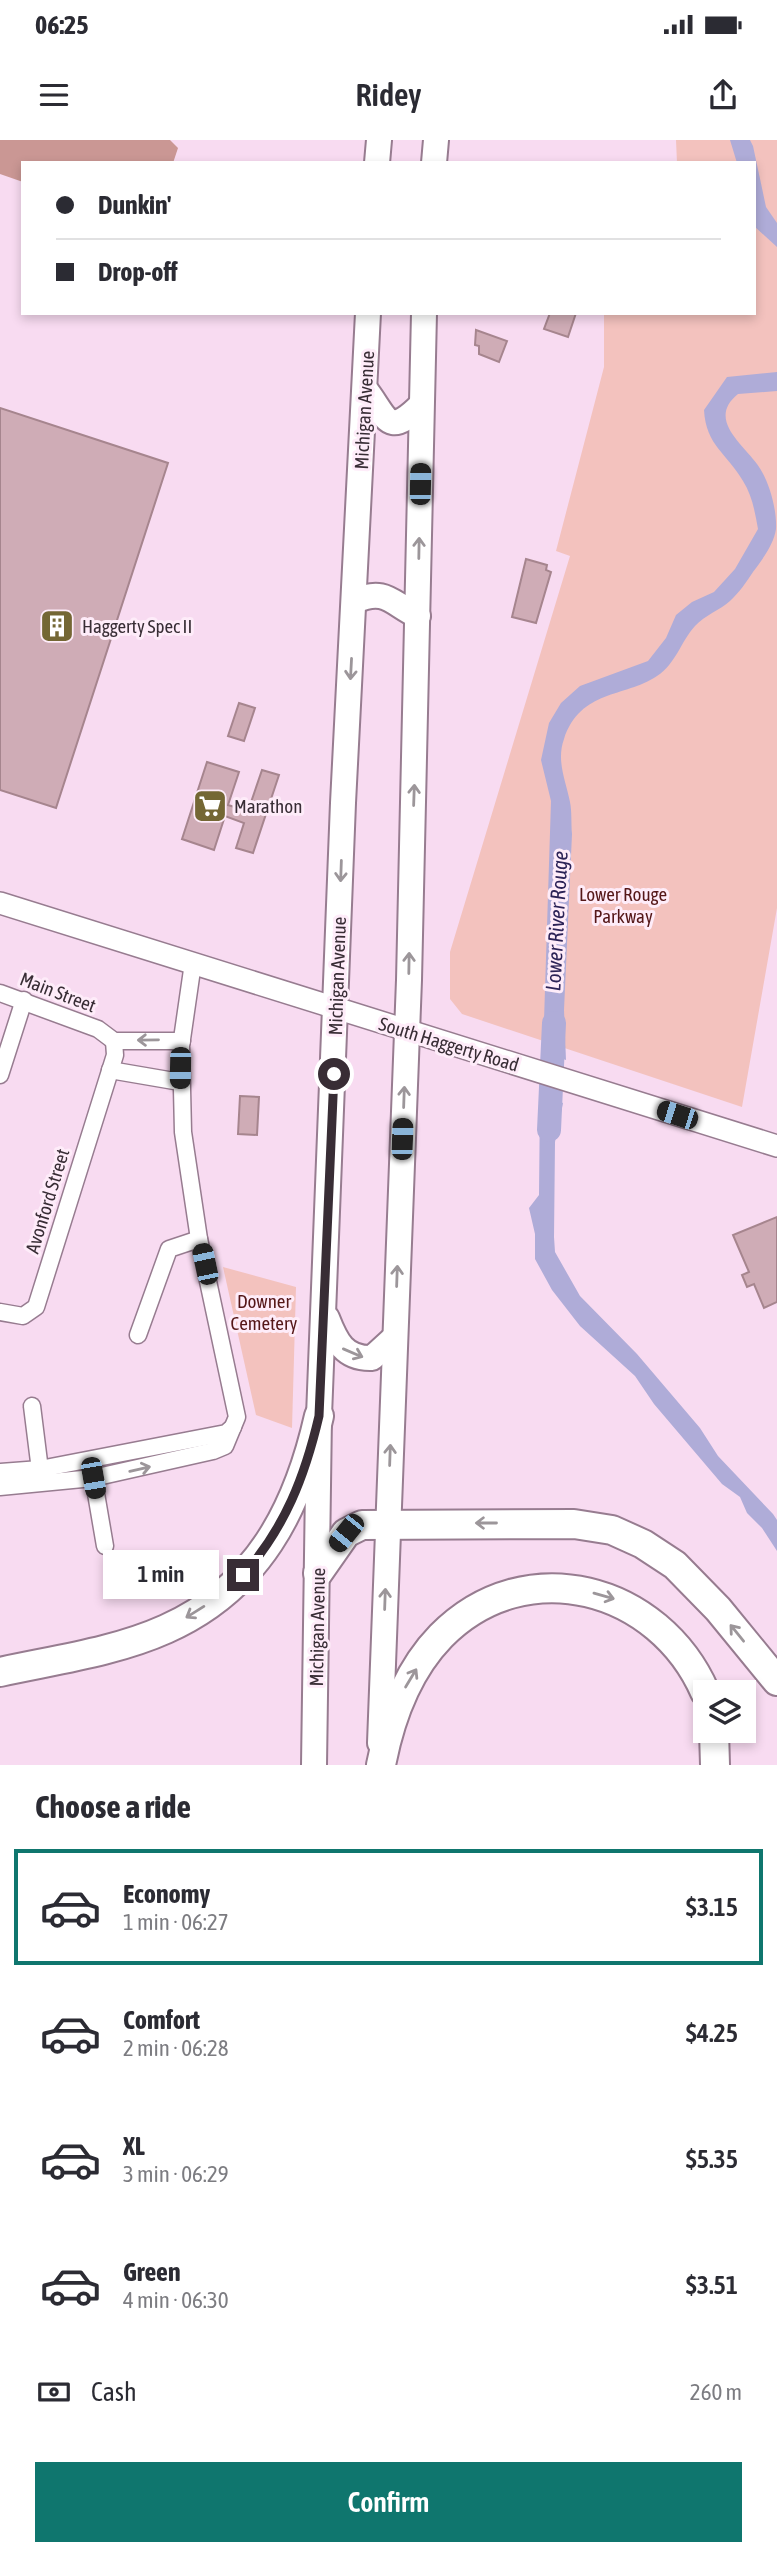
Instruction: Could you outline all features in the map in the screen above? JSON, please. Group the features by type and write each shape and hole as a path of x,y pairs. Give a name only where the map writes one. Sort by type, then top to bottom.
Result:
{"highway":[{"path":"0,1672 143,1638 194,1614 220,1596 256,1561 283,1522 299,1488 319,1416"},
{"path":"318,1573 346,1533 362,1525 574,1524 612,1530 643,1544 675,1565 718,1609 777,1681"},
{"path":"381,1765 394,1710 425,1655 460,1620 491,1602 525,1592 572,1590 621,1602 645,1616 680,1648 698,1680"},
{"path":"714,1743 715,1765"}],"main road":[{"path":"377,161 379,140"},
{"path":"434,161 436,140"},
{"name":"Michigan Avenue","path":"314,1765 319,1416 343,803 368,315"},
{"path":"381,1765 387,1523 407,1031 425,315"},
{"path":"365,388 384,419 391,423 406,420 421,405"},
{"path":"355,601 369,594 385,596 418,616"},
{"name":"South Haggerty Road","path":"0,903 777,1146"},
{"path":"325,1314 337,1344 353,1356 372,1358 395,1337"}],"street":[{"path":"0,1472 41,1477 93,1478 213,1451 225,1446 237,1417 199,1239 183,1132 180,1082 182,1041 193,964"},
{"name":"Main Street","path":"0,993 98,1029 114,1041"},
{"path":"0,1075 23,1000"},
{"path":"114,1041 182,1041"},
{"name":"Avonford Street","path":"0,1312 18,1317 28,1314 36,1307 115,1055 114,1041"},
{"path":"110,1070 180,1082"},
{"path":"138,1335 169,1249 199,1239"},
{"path":"32,1406 41,1477"},
{"path":"0,1488 90,1460 226,1433 233,1427"},
{"path":"90,1460 105,1546"}],"green space":[{"name":"Lower Rouge Parkway","path":"676,140 777,140 777,908 742,1107 462,1014 450,999 450,952 570,556 556,551 604,367 604,315 756,315 756,161 677,161"},
{"name":"Downer Cemetery","path":"223,1267 296,1287 292,1428 256,1415"}],"shaded area":[{"path":"0,140 170,140 178,148 174,161 21,161 21,181 0,174"}],"water":[{"path":"730,140 750,140 753,146 766,207 777,223 777,247 756,228 756,161 736,161"},
{"path":"777,372 777,391 738,394 729,403 726,413 730,430 757,464 771,495 776,529 767,552 733,598 695,626 664,671 644,683 592,703 581,711 564,739 561,763 571,806 572,834 564,1010 566,1060 543,1052 551,801 541,760 549,723 561,703 580,686 648,661 666,638 676,615 692,602 714,592 735,569 758,529 756,516 746,486 713,441 704,410 727,377"},
{"path":"540,1095 563,1103 555,1142 555,1252 580,1296 637,1354 700,1428 718,1456 773,1514 777,1520 777,1551 762,1528 747,1513 740,1497 722,1484 654,1404 635,1376 580,1326 552,1290 535,1259 535,1234 529,1208 539,1195"}],"building":[{"path":"549,315 575,315 568,337 544,329"},
{"path":"476,330 507,341 499,362 479,354 479,346 475,345"},
{"name":"Haggerty Spec II","path":"0,408 168,463 56,808 0,790"},
{"path":"526,559 547,565 546,570 551,572 536,623 512,617"},
{"path":"239,703 255,708 244,741 228,736"},
{"path":"207,762 239,772 228,805 248,811 262,770 279,775 253,853 236,848 244,823 225,816 214,850 182,839"},
{"path":"240,1096 259,1097 257,1135 238,1134"},
{"path":"777,1217 777,1302 764,1308 754,1284 747,1287 742,1275 749,1272 733,1235"}],"waterway":[{"name":"Lower River Rouge","path":"549,1130 554,1023"}],"place":[{"name":"Haggerty Spec II","path":"57,626"},
{"name":"Marathon","path":"210,806"}],"route":[{"path":"243,1575 268,1546 283,1522 311,1453 319,1416 334,1074"}]}
